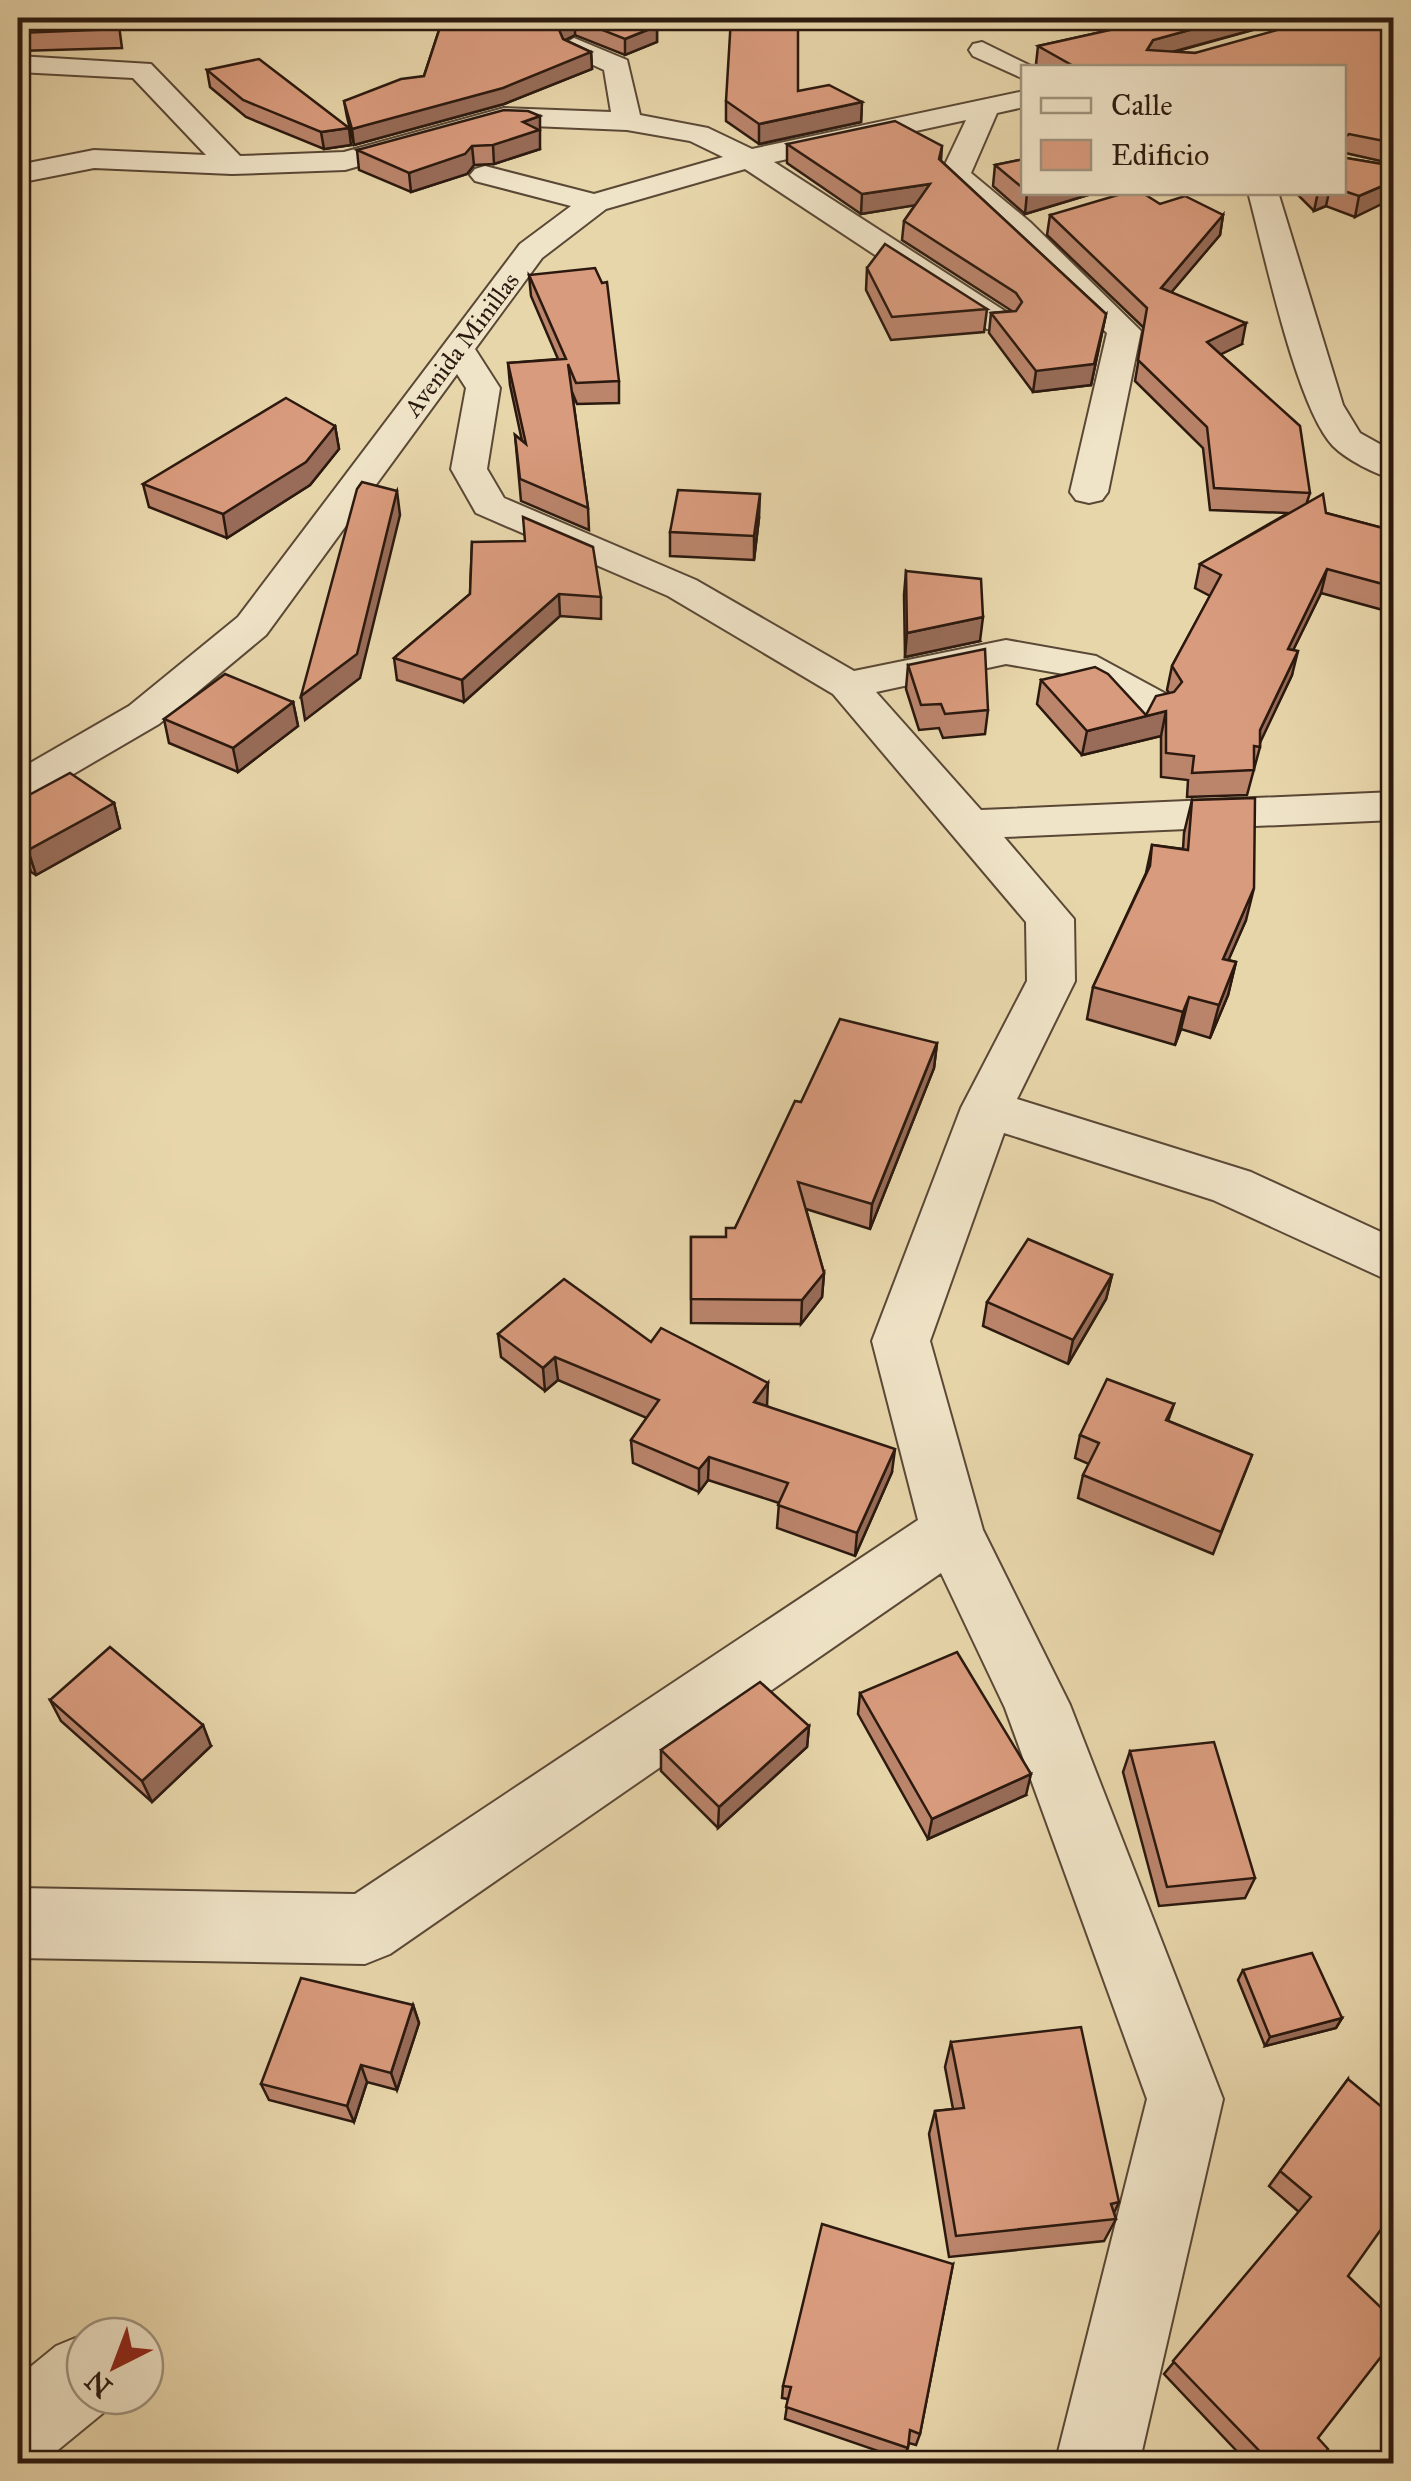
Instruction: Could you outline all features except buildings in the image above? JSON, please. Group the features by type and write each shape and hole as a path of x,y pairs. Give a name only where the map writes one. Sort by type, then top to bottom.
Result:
{"street":[{"path":"574,46 617,66 627,121"},
{"path":"982,50 1021,70"},
{"path":"18,64 141,70 232,164"},
{"name":"Avenida Minillas","path":"18,788 144,714 252,626 531,251 595,203 749,159 1021,99"},
{"path":"986,107 955,175 1019,228 1124,331 1089,492"},
{"path":"18,174 94,159 232,164 346,162 504,116 627,121 698,134 749,159 999,322"},
{"path":"486,174 595,203"},
{"path":"1264,195 1326,405 1347,440 1394,468"},
{"path":"1019,228 1056,218"},
{"path":"458,348 483,388 469,470 489,506 682,588 848,685 1050,919 1050,981 987,1108 902,1341 952,1531 1037,1706 1184,2098 1098,2464"},
{"path":"848,685 1006,652 1081,665 1153,704"},
{"path":"968,826 1196,813 1286,815 1394,806"},
{"path":"987,1108 1232,1186 1394,1262"},
{"path":"18,1923 364,1929 952,1531"},
{"path":"18,2430 65,2391"}]}
